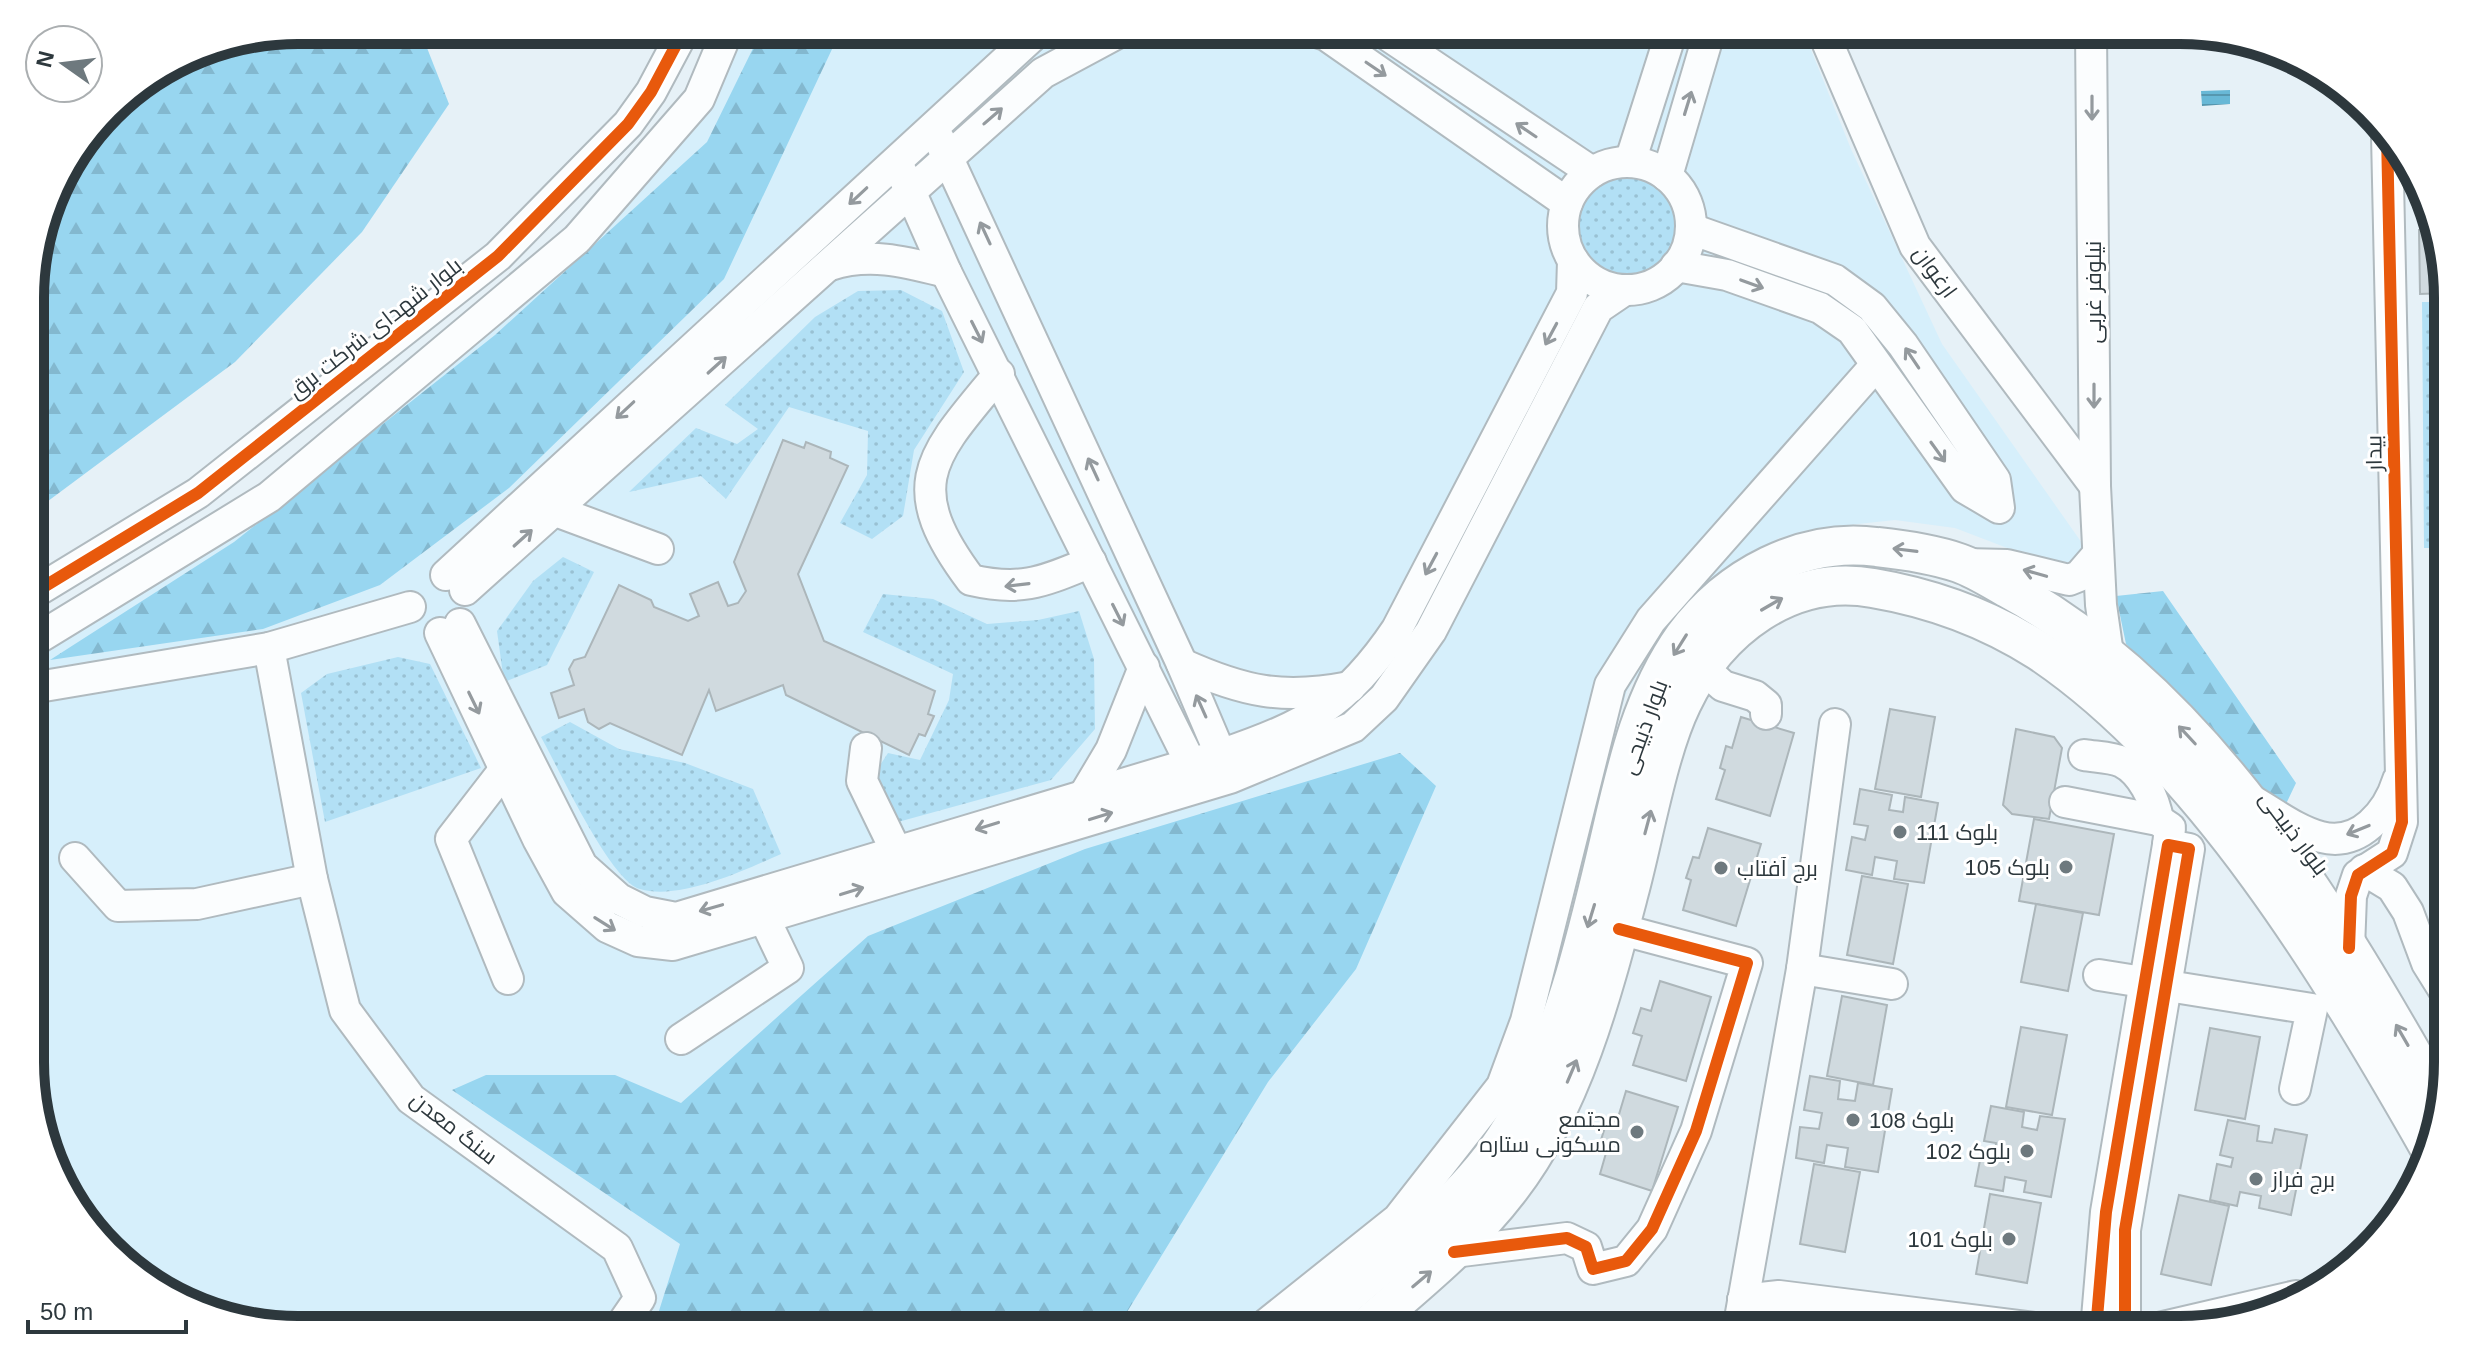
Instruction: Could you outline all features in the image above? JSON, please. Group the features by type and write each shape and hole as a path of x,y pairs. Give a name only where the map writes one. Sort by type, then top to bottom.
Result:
{"main road":[{"name":"بلوار ذبیحی","path":"1335,1315 1477,1173 1515,1122 1552,1045 1596,899 1636,737 1653,689 1687,634 1732,590 1790,555 1860,545 1920,552 1962,564 2055,614 2108,654 2239,793 2321,902 2432,1089"},
{"name":"بلوار ذبیحی","path":"1380,1315 1454,1252 1510,1187 1544,1136 1576,1061 1619,929 1682,703 1714,653 1756,613 1807,587 1832,584 1908,594 1970,615 2034,649 2081,681 2190,790 2250,865 2316,959 2422,1137"}],"street":[{"name":"بلوار شهدای شرکت برق","path":"44,587 198,493 498,256 628,124 651,92 677,44"},
{"path":"44,635 269,497 577,239 699,99 722,44"},
{"path":"455,582 897,160 1024,44"},
{"path":"455,582 553,510 1043,73 1097,44"},
{"path":"1339,44 1567,203"},
{"path":"1401,44 1592,172"},
{"path":"1630,162 1668,44"},
{"path":"1667,176 1706,44"},
{"name":"ارغوان","path":"1828,44 1915,246 2095,486"},
{"name":"نیلوفر غربی","path":"2091,44 2095,486 2108,654"},
{"path":"933,128 949,155 1182,664 1211,771"},
{"name":"بیدار","path":"2387,152 2402,822 2408,912"},
{"path":"897,160 946,272 1144,667 1211,771"},
{"path":"758,907 1211,771 1335,737 1353,727 1384,698 1431,631 1598,308 1623,291 1652,284 1676,266 1686,249 1691,229 1688,209 1680,191 1667,176 1650,166 1630,162 1610,164 1592,172 1577,185 1567,203 1563,222 1565,243 1573,261 1595,281 1623,291"},
{"path":"1676,266 1727,275 1820,308 1852,330 1965,488 1999,508 1995,480 1903,345 1872,307 1835,280 1691,229"},
{"path":"828,265 853,257 882,258 946,272"},
{"path":"450,628 516,763 567,892 607,927 638,941 673,945 758,907 897,853 1083,797 1211,771 1332,705 1374,663 1397,629 1572,293 1573,261"},
{"path":"1277,1315 1398,1219 1502,1086 1526,1021 1610,685 1651,620 1876,365"},
{"path":"999,374 944,440 932,478 929,502 942,537 971,580 1003,587 1041,582 1091,562"},
{"path":"553,510 658,549"},
{"path":"1962,564 2007,565 2069,580 2079,576 2098,554"},
{"path":"436,574 455,582 468,607 450,628 423,629 410,607 410,598 419,581 436,574"},
{"path":"44,686 269,648 410,607"},
{"name":"سنگ معدن","path":"269,648 312,879 345,1010 411,1099 617,1248 640,1298 628,1316"},
{"path":"1182,664 1224,683 1271,694 1310,694 1352,686"},
{"path":"1083,797 1111,750 1144,667"},
{"path":"1704,669 1723,686 1755,696 1766,705 1766,714"},
{"path":"1740,1315 1802,969 1835,724"},
{"path":"866,748 862,781 897,853"},
{"path":"2084,755 2122,762 2131,770 2155,799 2163,833"},
{"path":"508,979 451,839 516,763"},
{"path":"2239,793 2322,837 2339,837 2368,828 2390,804 2401,771"},
{"path":"2065,802 2163,833 2189,849 2155,983 2125,1230 2104,1315"},
{"path":"2349,948 2351,896 2364,870 2392,853 2402,822"},
{"path":"75,858 118,906 197,904 312,879"},
{"path":"2364,870 2392,887 2408,912 2433,973"},
{"path":"681,1039 788,968 758,907"},
{"path":"1454,1252 1567,1238 1586,1247 1593,1269 1626,1261 1652,1229 1696,1131 1747,963 1619,929"},
{"path":"1802,969 1892,984"},
{"path":"2099,975 2312,1009 2295,1089"},
{"path":"1743,1300 1779,1296 1932,1315"},
{"path":"1743,1300 1765,1315"}],"shaded area":[{"path":"707,44 1809,44 1851,149 1942,344 2089,553 2067,571 1955,528 1895,520 1830,527 1779,538 1722,573 1670,625 1627,691 1510,1086 1291,1315 298,1316 265,1314 201,1297 171,1282 144,1263 107,1229 70,1174 53,1127 46,1095 44,1062 44,625 262,487 559,245 696,86 692,74"},
{"path":"2230,90 2230,104 2202,106 2201,91"},
{"path":"1626,172 1646,176 1663,187 1674,204 1678,224 1674,244 1663,261 1646,272 1626,276 1606,272 1589,261 1578,244 1574,224 1578,204 1589,187 1606,176"},
{"path":"901,290 942,311 964,372 914,450 903,516 872,539 840,523 867,475 868,431 789,407 726,499 701,476 629,492 696,428 737,444 758,429 725,405 815,317 858,291"},
{"path":"2422,302 2433,302 2433,548 2424,548"},
{"path":"563,557 594,572 547,665 504,682 497,631 533,581"},
{"path":"883,594 933,599 987,624 1038,620 1079,611 1094,659 1095,729 1051,780 887,825 873,776 888,753 920,760 949,700 953,674 863,632"},
{"path":"398,657 430,664 481,768 325,822 301,693 327,674"},
{"path":"570,722 619,749 685,763 753,789 781,854 693,887 656,892 640,889 614,866 600,845 541,737"}],"green space":[{"path":"298,44 425,44 449,104 362,232 235,362 44,504 46,265 63,201 78,171 107,131 131,107 171,78 201,63 249,49"},
{"path":"755,44 834,44 724,279 509,488 380,585 263,629 50,660 234,542 495,335 707,142"},
{"path":"2163,591 2296,783 2285,806 2250,781 2184,701 2126,644 2116,596"},
{"path":"1400,753 1436,786 1356,969 1268,1082 1125,1316 657,1316 680,1244 452,1090 486,1075 615,1075 681,1103 868,936 1085,849"}],"building":[{"path":"2419,230 2424,230 2429,249 2433,294 2420,294"},
{"path":"783,440 804,448 806,442 831,452 830,458 848,466 798,574 824,641 935,691 928,714 934,716 925,736 919,734 909,755 786,695 783,685 716,711 709,690 682,755 610,723 599,729 588,722 584,709 559,718 551,693 574,685 569,669 574,660 585,657 619,585 651,600 654,607 688,621 699,616 690,594 718,582 728,606 738,603 746,591 734,562"},
{"path":"1890,709 1935,717 1921,797 1875,789"},
{"path":"1741,717 1794,733 1770,816 1716,799 1725,770 1720,768 1726,746 1732,748"},
{"path":"2016,729 2054,737 2062,748 2049,819 2012,814 2003,805"},
{"name":"بلوک 111","path":"1860,789 1892,795 1889,810 1903,812 1905,797 1938,803 1924,883 1894,879 1897,861 1875,857 1872,875 1846,870 1852,837 1865,840 1868,826 1854,824"},
{"name":"بلوک 105","path":"2034,819 2114,834 2099,915 2019,901"},
{"name":"برج آفتاب","path":"1708,828 1761,844 1736,926 1683,910 1691,880 1686,878 1693,857 1699,858"},
{"path":"1862,876 1908,884 1893,964 1847,955"},
{"path":"2036,904 2083,913 2068,991 2021,982"},
{"path":"1660,981 1711,997 1686,1081 1633,1065 1642,1036 1633,1033 1641,1008 1651,1011"},
{"path":"1842,996 1887,1005 1873,1085 1827,1076"},
{"path":"2021,1027 2067,1035 2052,1115 2006,1107"},
{"path":"2210,1028 2260,1037 2245,1119 2195,1110"},
{"name":"بلوک 108","path":"1810,1076 1840,1081 1838,1099 1855,1101 1858,1083 1892,1089 1878,1172 1845,1167 1848,1148 1827,1145 1824,1163 1796,1158 1800,1127 1819,1129 1822,1113 1804,1110"},
{"name":"مجتمع مسکونی ستاره","path":"1626,1091 1678,1107 1652,1191 1600,1174 1608,1146 1600,1143 1608,1118 1617,1121"},
{"name":"بلوک 102","path":"1991,1106 2024,1112 2022,1127 2037,1130 2040,1116 2065,1119 2051,1197 2024,1192 2026,1181 2005,1177 2003,1191 1975,1186 1982,1150 1995,1152 1996,1143 1984,1141"},
{"name":"برج فراز","path":"2228,1120 2259,1126 2257,1141 2272,1143 2275,1129 2307,1135 2291,1215 2259,1208 2261,1196 2240,1192 2237,1206 2210,1200 2217,1164 2231,1167 2233,1158 2220,1155"},
{"path":"1814,1164 1860,1172 1845,1252 1800,1244"},
{"name":"بلوک 101","path":"1990,1194 2041,1203 2027,1283 1976,1274"},
{"path":"2179,1195 2229,1206 2211,1285 2161,1274"}],"cycle path":[{"path":"44,587 198,493 498,256 628,124 651,92 677,44"},
{"path":"2349,948 2351,896 2358,875 2392,853 2402,822 2387,152"},
{"path":"2097,1315 2106,1212 2168,845 2189,849 2125,1230 2125,1311"},
{"path":"1454,1252 1567,1238 1586,1247 1593,1269 1626,1261 1652,1229 1696,1131 1747,963 1619,929"}],"place":[{"name":"بلوک 111","path":"1900,832"},
{"name":"بلوک 105","path":"2066,867"},
{"name":"برج آفتاب","path":"1721,868"},
{"name":"بلوک 108","path":"1853,1120"},
{"name":"مجتمع مسکونی ستاره","path":"1637,1132"},
{"name":"بلوک 102","path":"2027,1151"},
{"name":"برج فراز","path":"2256,1179"},
{"name":"بلوک 101","path":"2009,1239"}]}
